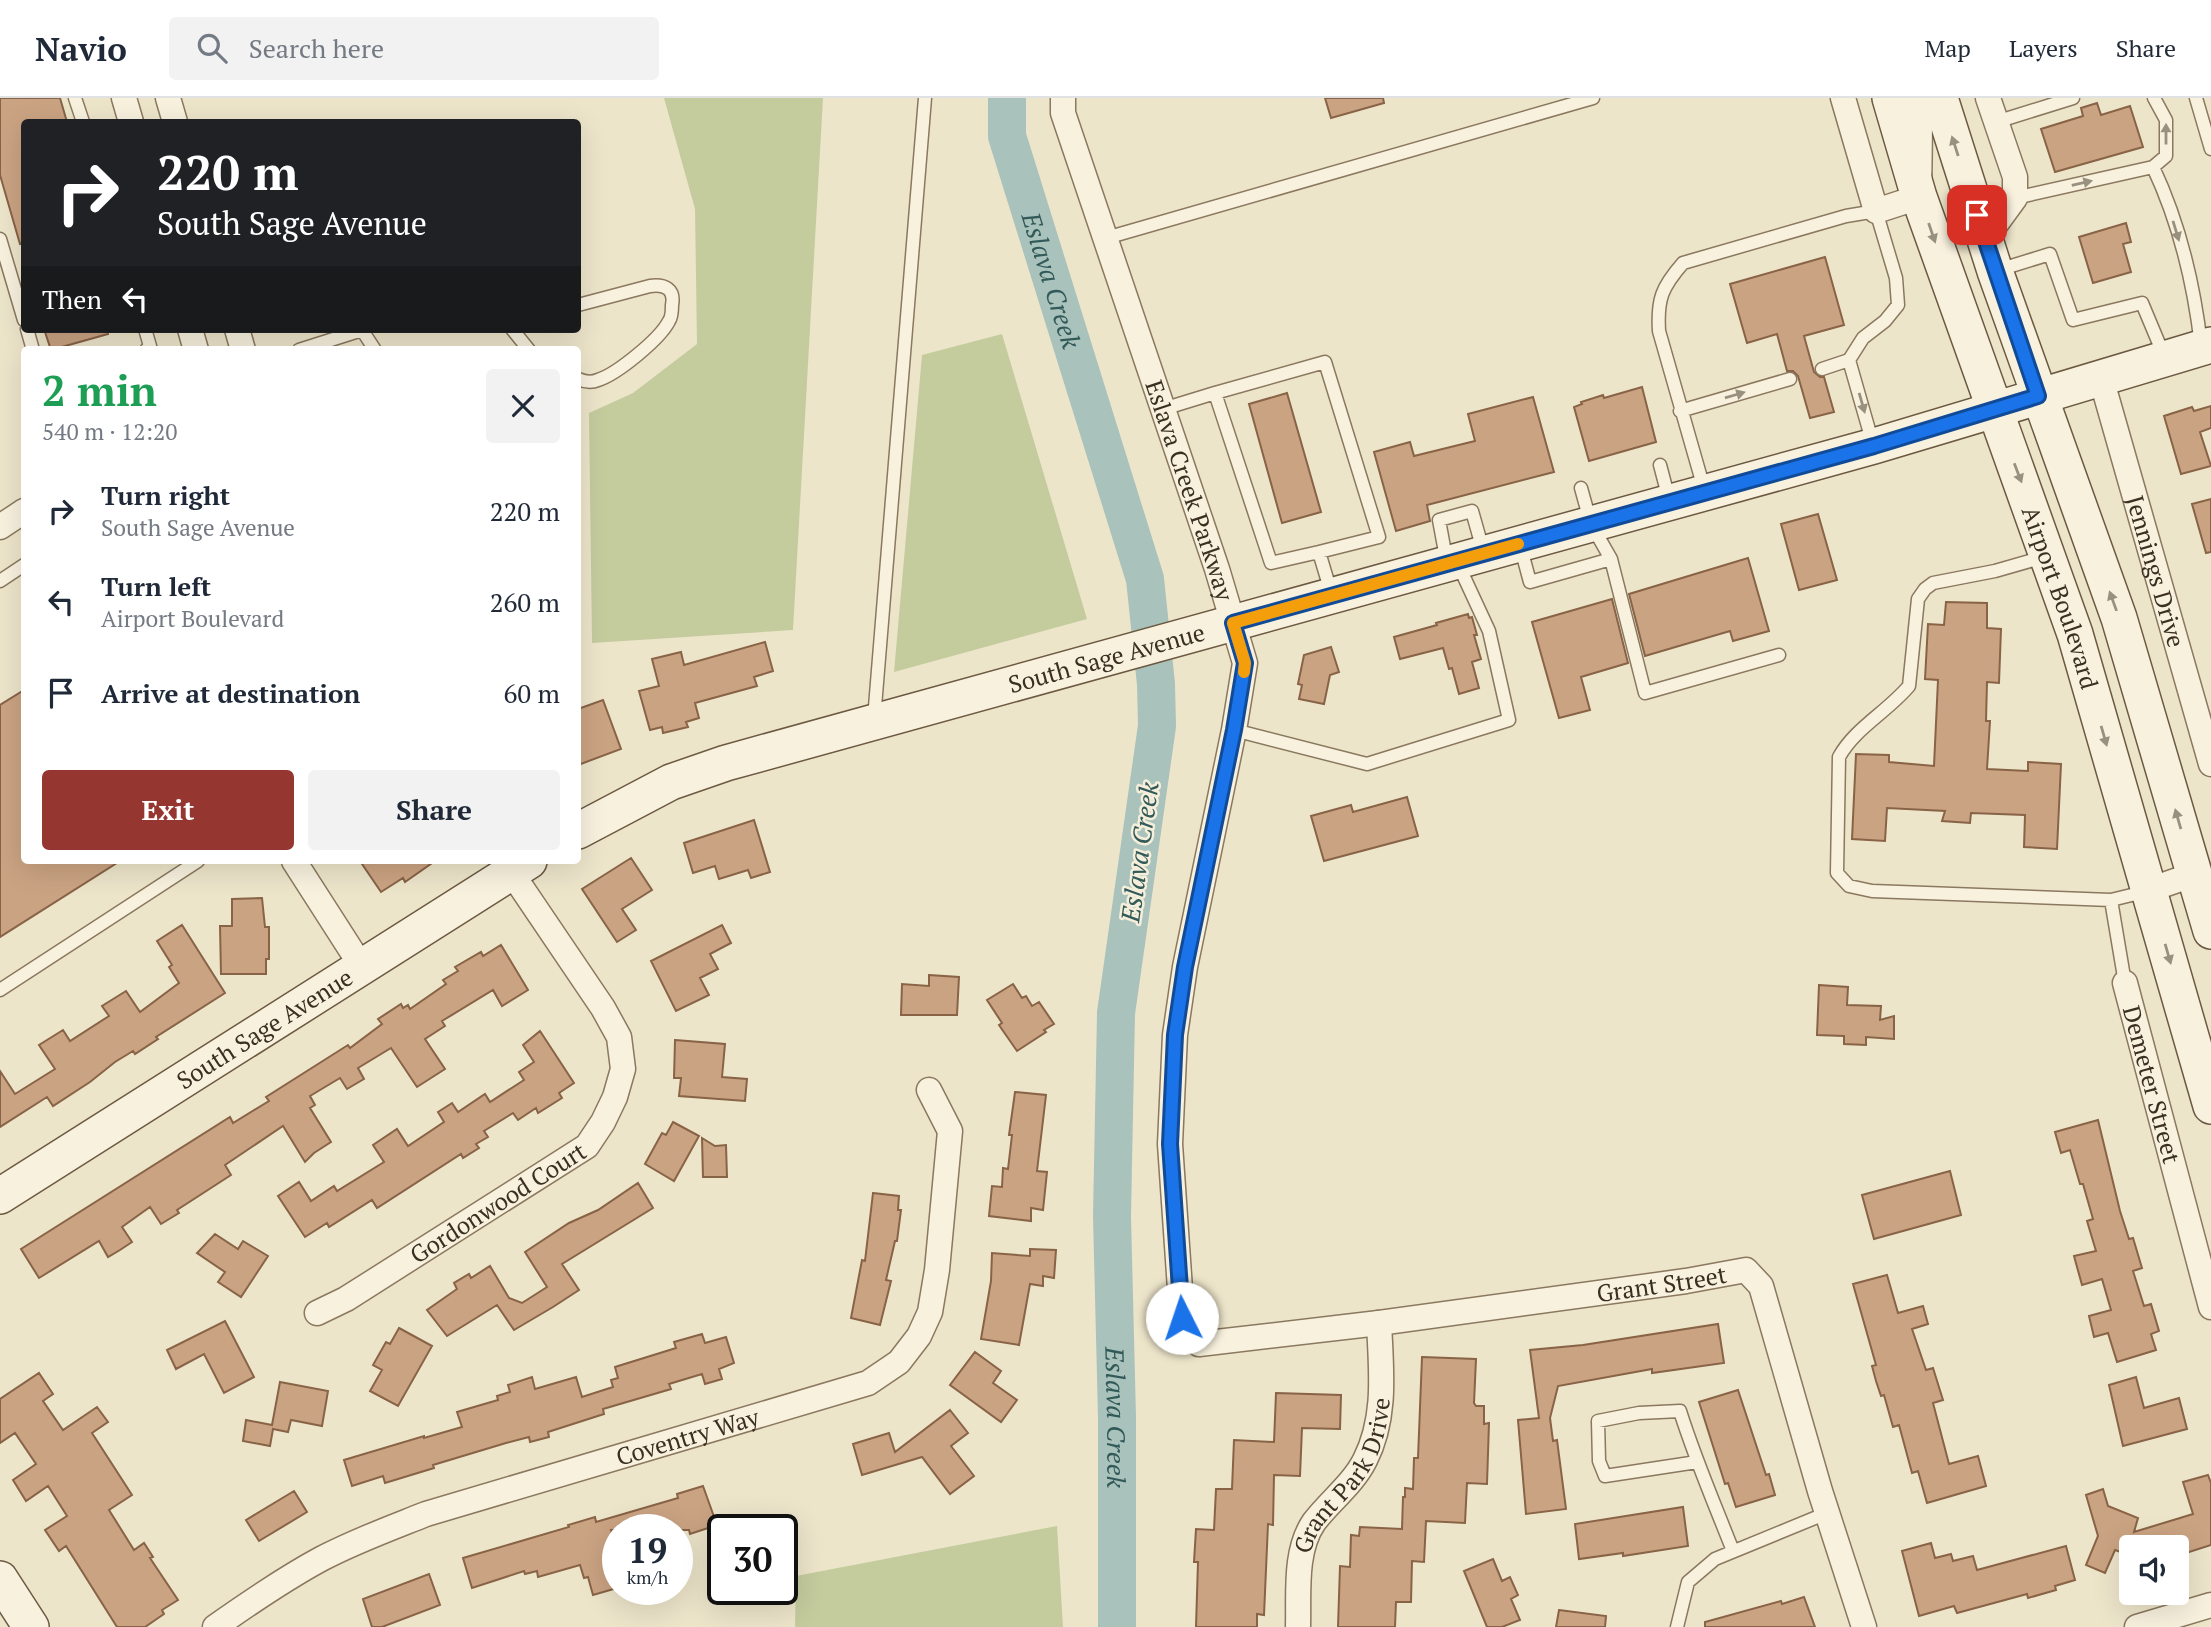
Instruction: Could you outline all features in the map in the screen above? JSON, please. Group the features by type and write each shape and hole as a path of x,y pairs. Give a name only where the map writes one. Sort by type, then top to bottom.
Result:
{"street":[{"path":"124,98 130,119"},
{"path":"168,98 175,119"},
{"name":"Eslava Creek Parkway","path":"1063,98 1063,113 1245,663 1234,730 1185,967 1175,1035 1170,1144 1182,1318 1199,1344"},
{"path":"1843,98 1877,211 1919,197 1920,126 1912,98"},
{"name":"Airport Boulevard","path":"1890,98 1919,197 2075,634 2211,1105"},
{"name":"Airport Boulevard","path":"1940,98 2038,396 2119,618 2211,932"},
{"path":"1988,98 2015,177 2015,198 1990,255"},
{"name":"South Sage Avenue","path":"581,829 671,782 726,764 1874,446 2206,346"},
{"name":"Jennings Drive","path":"2101,378 2211,764"},
{"path":"0,527 21,513"},
{"path":"296,864 362,967"},
{"name":"South Sage Avenue","path":"0,1196 520,867"},
{"name":"Gordonwood Court","path":"317,1313 346,1299 587,1146 615,1097 623,1069 619,1037 520,867"},
{"path":"2149,890 2194,874"},
{"name":"Demeter Street","path":"2124,983 2211,1307"},
{"name":"Coventry Way","path":"215,1627 320,1560 413,1519 868,1383 899,1362 919,1336 930,1312 937,1270 950,1132 929,1090"},
{"name":"Grant Street","path":"1199,1344 1379,1323 1672,1283 1746,1270 1761,1286 1827,1513 1864,1627"},
{"name":"Grant Park Drive","path":"1298,1627 1301,1555 1313,1524 1365,1461 1376,1433 1382,1401 1379,1323"},
{"path":"0,1579 31,1627"},
{"path":"2137,1627 2211,1605"}],"lane":[{"path":"75,98 82,119"},
{"path":"873,723 925,98"},
{"path":"1106,238 1593,98"},
{"path":"1996,122 2073,98"},
{"path":"2015,198 2153,167 2166,156 2166,120 2154,98"},
{"path":"2196,98 2211,149"},
{"path":"2153,167 2163,187 2194,293 2206,346"},
{"path":"1705,492 1659,331 1658,306 1667,283 1684,263 1846,216 1877,211 1896,278 1898,305 1885,321 1863,338 1849,360 1822,369"},
{"path":"0,239 21,310"},
{"path":"1990,255 2050,254 2073,320 2142,303 2165,358"},
{"path":"581,304 660,285 669,288 674,296 670,320 656,337 611,374 597,381 586,383 581,380"},
{"path":"312,346 353,333"},
{"path":"1849,360 1874,446"},
{"path":"1163,409 1215,393 1325,362 1379,537 1271,564 1215,393"},
{"path":"1680,411 1790,379"},
{"path":"1660,465 1670,502"},
{"path":"1581,488 1591,524 1611,559 1645,693 1779,655"},
{"path":"1520,544 1530,582 1611,559"},
{"path":"1319,552 1332,596"},
{"path":"2047,556 1995,571 1933,583 1918,599 1909,687 1847,742 1839,757 1837,873 1849,886 1872,891 2111,900 2149,890"},
{"path":"1234,730 1367,764 1509,720 1489,631 1463,560"},
{"path":"0,581 21,567"},
{"path":"0,990 193,864"},
{"name":"Demeter Street","path":"2111,900 2124,983"},
{"path":"1697,1462 1605,1476 1599,1461 1598,1421 1639,1413 1680,1411 1697,1462 1733,1551"},
{"path":"1677,1627 1688,1582 1715,1559 1827,1513"}],"green space":[{"path":"664,98 823,98 793,630 592,643 589,413 633,393 697,344 695,209"},
{"path":"1002,334 1087,619 894,672 922,355"},
{"path":"1057,1526 1063,1627 795,1627 798,1576"}],"building":[{"path":"0,98 60,98 66,119 21,119 21,244 0,175"},
{"path":"1325,98 1383,98 1384,103 1331,118"},
{"path":"2097,103 2101,115 2130,106 2143,147 2055,172 2041,129 2083,116 2081,108"},
{"path":"2126,223 2131,242 2123,244 2131,272 2093,283 2079,237"},
{"path":"1825,257 1844,325 1804,336 1814,372 1824,377 1834,412 1810,418 1798,376 1793,371 1787,371 1777,334 1747,343 1730,284"},
{"path":"45,333 108,333 65,346 50,346"},
{"path":"1642,387 1656,442 1589,461 1574,407 1603,395 1604,398"},
{"path":"1287,393 1321,512 1282,523 1249,404"},
{"path":"1533,397 1554,472 1427,505 1430,521 1396,531 1374,452 1410,442 1414,456 1475,441 1468,414"},
{"path":"2211,406 2211,428 2200,432 2211,466 2181,474 2164,416 2192,407 2194,411"},
{"path":"2211,499 2211,552 2206,553 2192,504"},
{"path":"1818,514 1837,580 1799,590 1781,524"},
{"path":"1748,558 1769,631 1733,641 1730,631 1645,656 1629,594"},
{"path":"1612,599 1628,663 1581,677 1590,710 1559,718 1532,622"},
{"path":"1946,602 1987,603 1987,628 2001,629 1999,683 1987,682 1986,721 1990,721 1987,769 2028,771 2028,762 2061,764 2057,849 2024,847 2025,815 1971,813 1970,823 1942,821 1945,811 1887,808 1885,841 1852,839 1856,754 1889,755 1889,762 1934,766 1938,680 1925,679 1928,624 1944,625"},
{"path":"1468,614 1469,618 1472,617 1481,659 1472,662 1479,688 1459,694 1443,648 1400,659 1394,637"},
{"path":"765,642 773,671 754,677 757,686 695,703 699,718 686,722 688,727 663,733 662,727 650,730 639,691 659,686 652,659 681,652 684,665"},
{"path":"1331,647 1339,672 1330,675 1324,704 1299,699 1302,685 1298,684 1304,655"},
{"path":"21,692 21,864 115,864 0,937 0,705"},
{"path":"603,700 621,749 581,764 581,708"},
{"path":"1407,797 1418,836 1324,861 1311,816 1351,805 1353,812"},
{"path":"754,820 770,872 751,878 748,870 719,879 715,866 693,873 684,843"},
{"path":"631,858 652,890 622,909 636,930 617,942 582,889"},
{"path":"362,864 431,864 405,882 403,878 381,892"},
{"path":"262,898 265,927 269,927 266,974 221,974 220,926 232,926 232,899"},
{"path":"182,925 225,993 156,1037 158,1039 135,1054 133,1051 115,1062 53,1106 47,1097 0,1127 0,1071 15,1094 55,1069 39,1045 63,1030 70,1041 109,1016 102,1006 126,991 140,1012 179,983 169,967 172,965 157,941"},
{"path":"722,925 731,943 710,954 718,969 700,978 709,995 676,1011 651,961"},
{"path":"501,945 528,990 502,1006 493,990 442,1021 445,1026 425,1039 445,1069 417,1087 391,1048 358,1068 364,1079 347,1089 340,1078 310,1096 315,1105 310,1108 331,1142 305,1162 283,1126 225,1165 231,1175 177,1210 179,1213 161,1224 150,1207 122,1227 132,1242 120,1250 108,1257 99,1241 39,1278 21,1249 230,1117 233,1123 269,1101 266,1097 348,1045 350,1048 382,1024 378,1019 401,1004 403,1008 408,1005 410,1009 446,984 443,980 458,971 455,967 481,952 483,956"},
{"path":"929,975 959,977 957,1015 901,1015 902,984 929,986"},
{"path":"1013,984 1022,998 1026,996 1032,1006 1039,1002 1054,1024 1017,1051 999,1025 1002,1023 987,1000"},
{"path":"1819,985 1848,987 1847,1005 1881,1006 1880,1020 1894,1016 1894,1039 1866,1037 1866,1045 1844,1044 1844,1036 1817,1035"},
{"path":"540,1031 574,1083 559,1093 562,1098 538,1113 536,1108 518,1120 513,1113 484,1131 488,1137 476,1144 479,1148 463,1158 461,1154 377,1208 372,1200 329,1227 327,1223 305,1237 278,1196 299,1182 311,1201 334,1186 337,1191 384,1162 373,1145 397,1129 408,1146 444,1122 438,1112 452,1103 458,1112 485,1094 490,1102 524,1080 519,1072 534,1062 523,1045"},
{"path":"675,1040 725,1044 722,1077 747,1079 745,1101 679,1096 681,1078 674,1078"},
{"path":"1015,1092 1046,1095 1037,1171 1047,1172 1043,1210 1031,1208 1031,1221 989,1216 992,1186 1002,1187 1003,1168 1008,1169"},
{"path":"2098,1120 2120,1211 2129,1239 2133,1238 2142,1268 2133,1271 2144,1306 2151,1304 2159,1331 2151,1334 2156,1350 2117,1362 2108,1333 2094,1337 2089,1316 2111,1310 2102,1279 2082,1285 2074,1256 2096,1251 2087,1221 2093,1219 2070,1150 2061,1153 2055,1132"},
{"path":"673,1122 699,1136 674,1181 645,1164 662,1133 666,1135"},
{"path":"702,1138 715,1146 726,1145 727,1177 703,1177"},
{"path":"1950,1171 1961,1215 1874,1239 1862,1195"},
{"path":"638,1183 653,1208 562,1264 579,1290 553,1307 514,1330 497,1305 447,1336 427,1310 457,1289 454,1283 469,1274 471,1278 490,1266 509,1298 522,1303 547,1287 525,1252 569,1223 598,1210"},
{"path":"873,1193 899,1196 898,1210 901,1210 897,1241 886,1280 891,1281 880,1325 851,1318 862,1260 865,1261"},
{"path":"215,1234 238,1249 243,1241 268,1256 241,1297 218,1282 225,1272 197,1253"},
{"path":"1030,1249 1056,1250 1054,1278 1043,1276 1043,1286 1030,1284 1019,1345 981,1339 991,1281 992,1253 1030,1256"},
{"path":"1887,1275 1898,1313 1923,1306 1928,1324 1912,1329 1926,1370 1933,1368 1943,1400 1933,1403 1949,1464 1978,1456 1986,1486 1927,1503 1918,1471 1912,1473 1899,1425 1893,1427 1884,1395 1881,1396 1876,1381 1872,1366 1876,1365 1853,1284"},
{"path":"225,1321 254,1377 224,1393 204,1354 176,1369 167,1350"},
{"path":"1718,1324 1724,1363 1652,1373 1652,1369 1558,1386 1550,1418 1553,1441 1557,1440 1566,1509 1526,1514 1518,1420 1539,1418 1530,1350 1583,1345"},
{"path":"399,1328 432,1346 398,1406 370,1391 382,1370 373,1365 386,1342 390,1344"},
{"path":"702,1334 705,1343 726,1337 734,1363 719,1369 722,1379 705,1384 702,1374 669,1384 671,1389 603,1409 604,1414 548,1432 549,1437 530,1442 529,1437 506,1443 385,1483 383,1476 352,1486 344,1460 462,1427 457,1412 498,1400 497,1396 510,1392 508,1385 532,1377 535,1389 576,1377 582,1397 613,1387 611,1380 618,1378 615,1367 676,1348 674,1342"},
{"path":"975,1352 1001,1371 993,1383 1017,1400 1001,1422 950,1385"},
{"path":"1422,1357 1476,1359 1474,1403 1476,1406 1484,1406 1484,1424 1489,1423 1487,1484 1467,1483 1465,1523 1426,1521 1424,1562 1412,1561 1411,1602 1396,1602 1395,1627 1338,1627 1340,1566 1350,1567 1351,1535 1359,1536 1360,1527 1402,1529 1405,1488 1413,1489 1414,1458 1418,1458"},
{"path":"39,1373 53,1394 43,1401 63,1430 97,1407 108,1422 92,1433 132,1495 109,1510 134,1550 144,1543 153,1557 150,1558 178,1600 162,1610 164,1614 145,1627 117,1627 66,1546 59,1551 45,1530 67,1516 48,1486 26,1501 13,1480 36,1464 15,1433 0,1443 0,1399"},
{"path":"2136,1377 2144,1408 2179,1398 2187,1429 2123,1446 2109,1385"},
{"path":"280,1382 328,1391 322,1426 291,1420 288,1432 273,1429 270,1446 243,1441 246,1420 272,1425"},
{"path":"1738,1390 1775,1495 1736,1507 1728,1483 1725,1484 1699,1402"},
{"path":"1276,1393 1341,1395 1340,1429 1302,1428 1300,1476 1274,1475 1273,1525 1268,1524 1264,1615 1257,1614 1257,1627 1196,1627 1196,1529 1214,1530 1216,1489 1232,1489 1234,1440 1274,1442"},
{"path":"950,1410 968,1433 951,1446 974,1476 950,1494 922,1457 862,1475 853,1444 889,1433 895,1452"},
{"path":"2208,1475 2211,1483 2211,1545 2189,1552 2189,1535 2119,1535 2119,1551 2115,1550 2105,1573 2086,1565 2098,1536 2086,1495 2103,1489 2108,1506 2138,1518 2134,1532 2193,1514 2183,1482"},
{"path":"703,1486 713,1514 707,1514 707,1528 693,1533 693,1514 623,1514 678,1498 677,1494"},
{"path":"294,1491 307,1512 259,1541 246,1520"},
{"path":"1683,1507 1688,1546 1623,1556 1623,1553 1579,1559 1575,1524"},
{"path":"595,1517 596,1522 602,1520 602,1592 593,1595 588,1577 584,1578 580,1565 538,1577 537,1571 525,1574 524,1571 472,1588 463,1558"},
{"path":"1931,1543 1935,1558 1951,1554 1953,1561 1973,1556 1977,1570 2066,1546 2075,1580 2055,1586 2056,1590 2028,1598 2027,1594 1957,1613 1954,1606 1919,1616 1902,1551"},
{"path":"1493,1559 1502,1581 1510,1577 1518,1595 1511,1599 1520,1620 1502,1627 1487,1627 1464,1571"},
{"path":"429,1574 440,1605 382,1627 372,1627 363,1599"},
{"path":"1804,1597 1815,1627 1705,1627 1705,1622"},
{"path":"1559,1610 1606,1616 1605,1627 1556,1627"}],"waterway":[{"name":"Eslava Creek","path":"1007,98 1007,136 1145,579 1156,684 1157,726 1116,1013 1112,1216 1117,1417 1117,1627"}],"slow traffic":[{"path":"1244,672 1245,663 1233,623 1518,544"}],"route":[{"path":"1182,1318 1170,1144 1175,1035 1185,967 1234,730 1245,663 1233,623 1874,446 2038,396 1977,215"}]}
